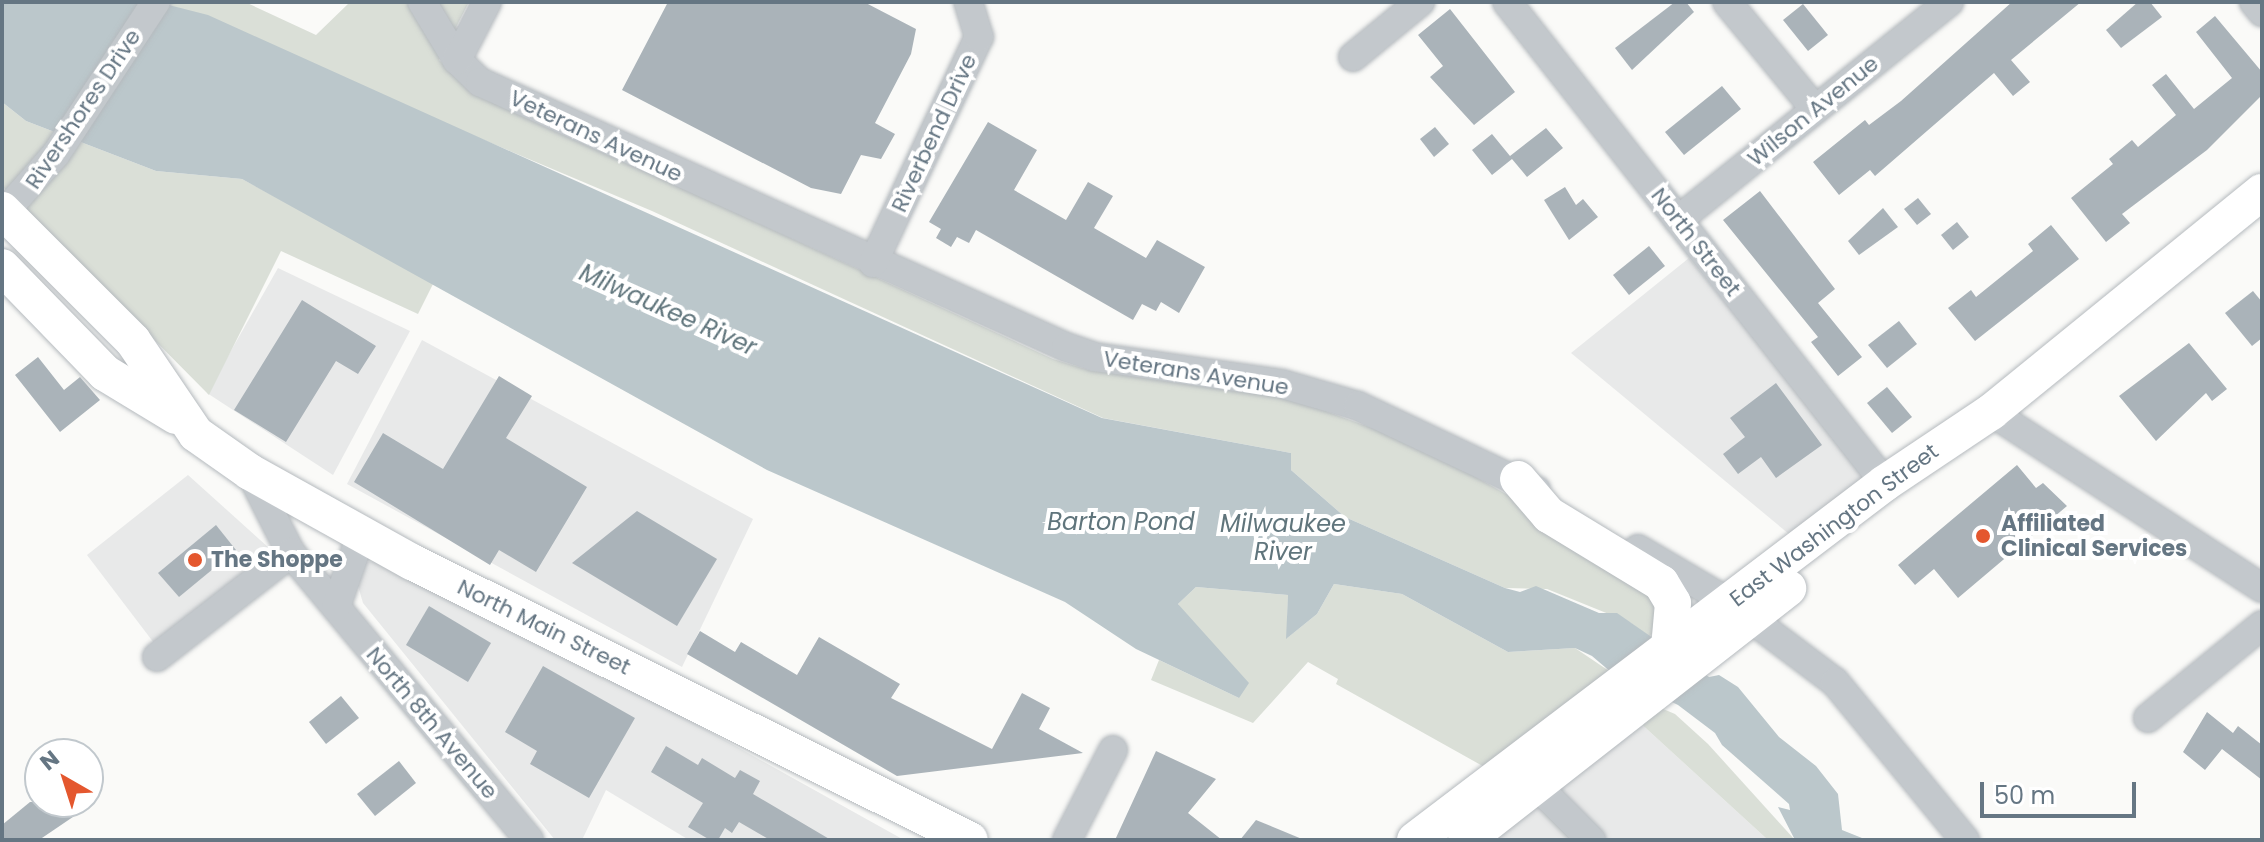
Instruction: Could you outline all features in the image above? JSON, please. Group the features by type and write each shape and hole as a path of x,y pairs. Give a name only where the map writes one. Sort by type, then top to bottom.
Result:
{"main road":[{"name":"East Washington Street","path":"1741,610 1885,483 1991,412 2262,192"},
{"name":"North Main Street","path":"3,213 133,341 185,421"},
{"name":"North Main Street","path":"2,267 105,373 185,421 250,472 361,535 970,840"},
{"name":"East Washington Street","path":"1581,732 1680,646 1741,610 1901,502 1991,412"},
{"path":"1518,479 1549,515 1661,583 1673,603 1680,646"},
{"path":"1466,840 1536,785 1581,732"},
{"path":"1415,840 1581,732"},
{"name":"North Main Street","path":"916,812 939,840"}],"street":[{"name":"Rivershores Drive","path":"3,213 56,154 156,2"},
{"name":"Veterans Avenue","path":"422,2 457,60 480,82 873,263 1066,347 1095,357 1282,384 1358,406 1518,479 1741,610 1835,682 1965,840"},
{"path":"457,60 487,2"},
{"name":"Riverbend Drive","path":"873,263 979,37 968,2"},
{"path":"1353,57 1420,2"},
{"name":"North Street","path":"1507,2 1885,483"},
{"path":"1727,2 1815,109"},
{"name":"Wilson Avenue","path":"1678,220 1949,2"},
{"path":"2254,2 2262,12"},
{"path":"1991,412 2262,588"},
{"name":"North 8th Avenue","path":"250,472 291,553 529,840"},
{"path":"336,607 361,535"},
{"path":"157,657 291,553"},
{"path":"2148,718 2262,625"},
{"path":"1067,840 1113,750"},
{"path":"1536,785 1591,840"}],"shaded area":[{"path":"157,2 245,2 316,35 350,2 469,2 439,60 470,90 1053,359 1092,371 1200,381 1295,400 1419,445 1522,503 1657,599 1654,632 1649,637 1631,623 1547,589 1505,588 1345,517 1291,470 1291,453 1103,418 652,211"},
{"path":"2,102 26,121 156,171 242,179 434,282 418,314 281,251 209,395 2,186"},
{"path":"1689,258 1862,472 1864,480 1795,539 1571,353"},
{"path":"278,268 410,331 333,475 207,393"},
{"path":"422,340 753,519 682,667 347,484"},
{"path":"188,475 278,556 157,647 87,555"},
{"path":"379,561 678,714 904,840 689,840 606,790 582,840 555,840 363,603 356,579 364,562"},
{"path":"1334,584 1402,594 1508,652 1575,648 1612,673 1488,769 1336,684 1338,679 1308,662 1253,723 1151,680 1159,660 1239,698 1178,604 1196,587 1288,595 1287,638 1317,614"},
{"path":"1656,706 1675,714 1708,744 1795,840 1768,840 1638,721"},
{"path":"1638,721 1768,840 1488,840"}],"water":[{"name":"Barton Pond","path":"2,2 157,2 208,15 1102,418 1291,453 1291,470 1345,517 1505,588 1520,592 1536,586 1599,613 1617,613 1709,677 1719,675 1738,687 1779,737 1816,766 1838,794 1842,830 1867,840 1795,840 1778,807 1790,810 1789,804 1722,745 1715,733 1678,705 1612,673 1592,656 1575,648 1508,652 1402,594 1334,584 1317,614 1286,639 1288,595 1196,587 1178,604 1249,683 1239,698 1136,649 1065,602 767,470 242,179 156,171 26,121 2,102"}],"building":[{"path":"668,2 864,2 916,29 911,54 875,123 895,134 881,159 861,155 841,194 811,188 622,90"},
{"path":"1675,2 1686,2 1694,12 1632,70 1615,48"},
{"path":"2012,2 2081,2 2011,60 2030,82 2013,96 1994,73 1875,176 1870,170 1839,195 1813,162 1865,120 1869,125 1901,101"},
{"path":"2138,2 2150,2 2162,17 2121,48 2106,30"},
{"path":"1803,4 1828,35 1808,51 1783,20"},
{"path":"1450,9 1515,92 1474,125 1430,77 1443,66 1418,35"},
{"path":"2215,16 2262,72 2262,95 2207,150 2122,214 2130,223 2106,242 2071,198 2113,164 2109,159 2132,140 2138,147 2176,115 2152,85 2166,74 2194,109 2232,78 2196,32"},
{"path":"1722,86 1741,109 1684,155 1665,132"},
{"path":"988,122 1037,150 1014,190 1066,220 1088,182 1113,196 1094,228 1146,258 1157,240 1205,267 1179,313 1161,302 1156,311 1142,304 1133,320 976,230 969,243 957,237 951,247 936,238 941,229 929,222"},
{"path":"1435,127 1449,144 1434,157 1420,139"},
{"path":"1546,128 1563,148 1527,177 1512,159 1492,175 1472,150 1492,134 1510,156"},
{"path":"1565,187 1576,205 1583,199 1598,217 1569,240 1544,200"},
{"path":"1760,191 1835,289 1818,303 1862,357 1838,376 1811,342 1818,337 1723,220"},
{"path":"1918,198 1931,214 1917,225 1904,209"},
{"path":"1883,208 1898,227 1859,255 1848,241"},
{"path":"1957,222 1969,237 1953,250 1941,235"},
{"path":"2051,225 2079,259 1975,341 1948,308 1971,290 1976,297 2033,251 2028,244"},
{"path":"1649,246 1665,266 1629,295 1613,275"},
{"path":"2253,291 2262,302 2262,338 2252,346 2225,313"},
{"path":"302,300 376,346 358,374 336,361 286,442 234,410"},
{"path":"1899,321 1917,344 1887,368 1868,345"},
{"path":"2189,343 2227,389 2212,401 2206,393 2156,441 2119,396"},
{"path":"38,357 64,390 80,377 100,400 60,432 15,375"},
{"path":"499,376 532,396 506,438 587,487 536,572 499,550 490,565 354,482 383,433 443,469"},
{"path":"1776,383 1822,445 1776,478 1761,457 1738,474 1723,454 1745,437 1730,418"},
{"path":"1887,387 1912,417 1892,433 1867,403"},
{"name":"Affiliated Clinical Services","path":"2017,465 2036,488 2043,483 2067,506 1958,598 1934,569 1915,585 1898,565"},
{"path":"637,511 717,559 677,626 572,563"},
{"path":"216,525 236,550 179,597 158,573"},
{"path":"429,606 491,643 468,682 406,645"},
{"path":"700,631 735,652 741,642 797,675 819,637 900,684 891,698 992,749 1022,693 1050,708 1039,729 1083,753 897,776 687,654"},
{"path":"543,666 635,718 589,798 530,764 537,751 505,732"},
{"path":"341,696 359,718 326,744 309,722"},
{"path":"2207,712 2233,733 2238,726 2262,745 2262,780 2222,749 2205,770 2183,752"},
{"path":"666,746 698,765 702,758 735,778 740,770 760,781 753,794 831,840 770,840 739,822 732,833 725,828 718,840 710,840 688,827 703,803 651,772"},
{"path":"1156,751 1216,779 1188,813 1222,840 1115,840"},
{"path":"399,761 416,783 375,816 357,794"},
{"path":"24,807 24,818 71,818 39,840 2,840 2,825"},
{"path":"1256,820 1302,839 1302,840 1240,840"}],"place":[{"name":"Affiliated Clinical Services","path":"1983,536"},
{"name":"The Shoppe","path":"195,560"}],"water label":[{"name":"Milwaukee River","path":"668,310"},
{"name":"Milwaukee River","path":"1283,538"}]}
